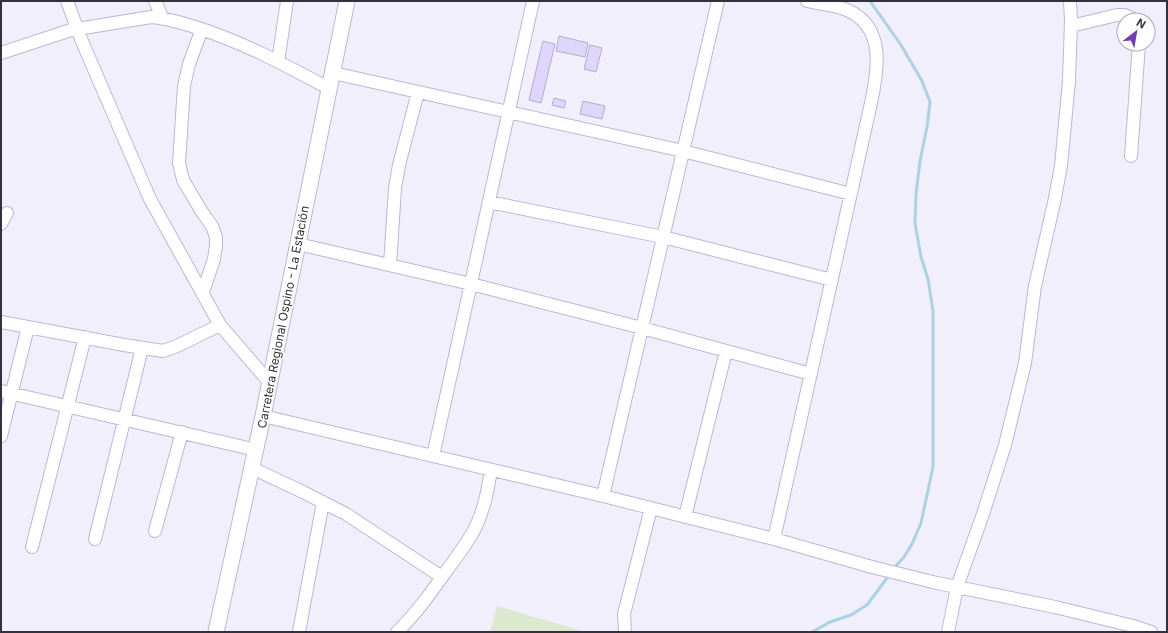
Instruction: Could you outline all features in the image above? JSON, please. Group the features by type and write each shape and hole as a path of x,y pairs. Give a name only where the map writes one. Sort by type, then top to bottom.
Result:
{"main road":[{"name":"Carretera Regional Ospino - La Estación","path":"216,632 264,416 347,1"}],"street":[{"path":"67,1 150,199 220,325 270,384"},
{"path":"155,1 163,19"},
{"path":"278,62 287,1"},
{"path":"433,456 534,1"},
{"path":"603,496 718,1"},
{"path":"774,539 851,194 877,68 877,50 873,35 867,25 857,16 846,10 808,1"},
{"path":"948,632 957,587 983,514 1005,444 1025,363 1035,286 1061,166 1070,81 1070,1"},
{"path":"1071,26 1116,15"},
{"path":"1,53 78,28 151,17 202,30 238,42 330,89"},
{"path":"202,30 188,64 184,86 179,163 183,180 212,226 216,236 214,259 203,292"},
{"path":"1131,156 1138,52"},
{"path":"333,73 683,151 851,194"},
{"path":"390,265 395,188 399,165 418,92"},
{"path":"489,202 663,237 832,280"},
{"path":"1,224 7,213"},
{"path":"298,244 471,284 642,328 811,374"},
{"path":"1,322 156,351 169,350 220,325"},
{"path":"1,436 6,392 28,326"},
{"path":"32,547 84,337"},
{"path":"95,539 142,348"},
{"path":"685,516 726,351"},
{"path":"6,392 256,450"},
{"path":"264,416 685,516 774,539 872,567 957,587 1055,607 1133,626 1151,632"},
{"path":"155,531 182,432"},
{"path":"252,468 323,502 352,518 442,577"},
{"path":"397,632 420,606 442,577 477,526 483,510 491,470"},
{"path":"299,632 323,502"},
{"path":"625,632 624,614 651,508"}],"green space":[{"path":"497,606 586,632 490,632"}],"building":[{"path":"559,36 588,43 585,57 556,51"},
{"path":"543,41 555,44 541,103 529,100"},
{"path":"590,45 602,48 596,72 584,69"},
{"path":"554,98 566,101 564,108 552,105"},
{"path":"583,101 605,106 602,119 580,114"}],"waterway":[{"path":"870,1 901,45 922,81 930,102 927,127 920,161 916,194 915,223 921,257 928,279 933,311 933,467 921,523 912,544 904,557 893,569"},
{"path":"812,632 830,622 851,615 867,605 890,574"}]}
